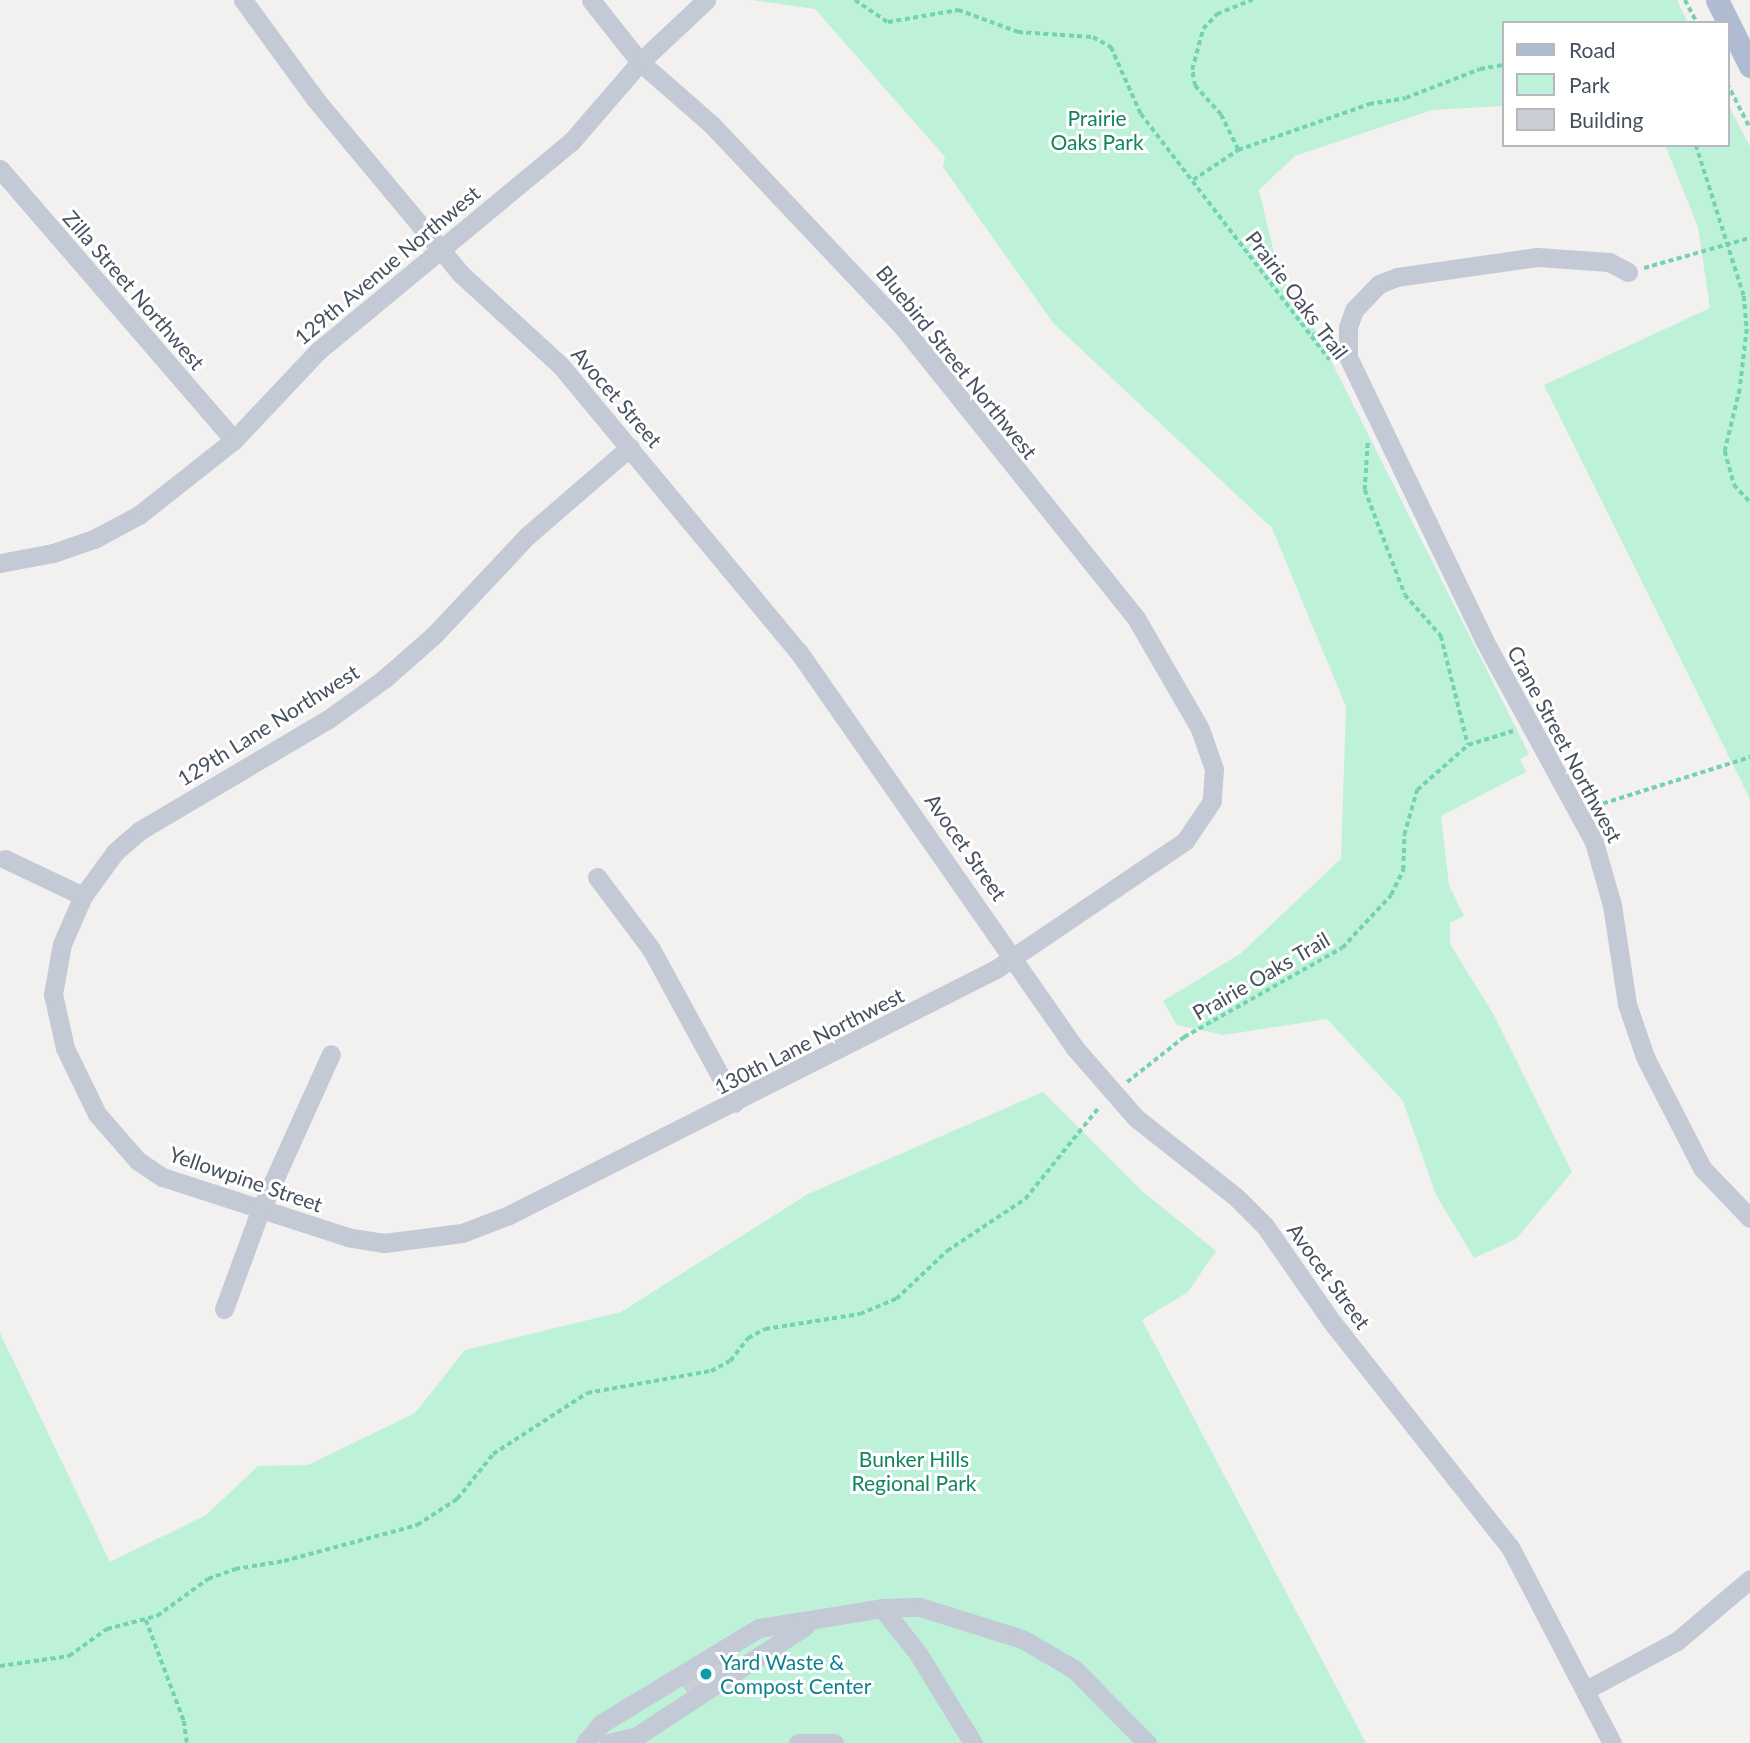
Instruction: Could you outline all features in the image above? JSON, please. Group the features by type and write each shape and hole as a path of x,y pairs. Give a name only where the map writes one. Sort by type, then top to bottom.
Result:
{"main road":[{"path":"1717,0 1728,21"},
{"path":"1729,24 1750,66"}],"street":[{"name":"Avocet Street","path":"243,0 316,100 438,247 561,366 799,651 1074,1047 1136,1118 1236,1197 1265,1226 1332,1322 1510,1546 1612,1743"},
{"name":"Bluebird Street Northwest","path":"591,0 640,62 711,124 902,326 1136,618 1200,729 1214,769 1212,802"},
{"name":"129th Avenue Northwest","path":"0,563 53,554 94,539 139,515 234,440 318,351 438,247 571,142 640,62 706,0"},
{"name":"Zilla Street Northwest","path":"0,169 234,440"},
{"name":"Crane Street Northwest","path":"1628,272 1609,262 1537,257 1451,267 1379,284 1354,310 1348,327 1348,357 1363,396 1484,640 1580,814 1606,875 1627,1004 1645,1058 1702,1168 1750,1218"},
{"name":"129th Lane Northwest","path":"83,896 115,852 139,831 327,720 384,679 435,634 527,536 630,447"},
{"name":"130th Lane Northwest","path":"384,1243 462,1233 509,1215 946,997 1014,957 1185,841 1212,802"},
{"path":"5,859 83,896"},
{"path":"597,877 651,949 735,1103"},
{"name":"Yellowpine Street","path":"83,896 62,944 53,994 65,1048 97,1114 138,1161 162,1177 260,1211 348,1237 384,1243"},
{"path":"225,1309 260,1211 331,1054"},
{"path":"1586,1689 1677,1641 1750,1579"},
{"path":"585,1743 602,1723 759,1628 808,1623 882,1608 920,1607 1022,1639 1095,1685 1147,1743"},
{"path":"882,1608 917,1653 972,1743"},
{"path":"609,1743 637,1736 808,1623"},
{"path":"798,1743 834,1743"}],"path":[{"name":"Prairie Oaks Trail","path":"855,0 888,22 958,10 1018,32 1093,37 1111,47 1141,114 1331,362"},
{"path":"1238,150 1221,115 1195,86 1192,70 1203,29 1217,14 1252,0"},
{"path":"1685,0 1696,21"},
{"path":"1193,180 1238,150 1369,104 1406,98 1470,72 1502,65"},
{"path":"1729,87 1750,128"},
{"path":"1697,147 1744,296 1746,329 1740,389 1725,451 1734,485 1750,502"},
{"path":"1628,272 1750,239"},
{"path":"1367,433 1365,490 1405,595 1441,636 1468,745"},
{"name":"Prairie Oaks Trail","path":"1129,1080 1184,1038 1342,948 1391,895 1403,870 1404,835 1417,790 1468,745 1532,725"},
{"path":"1580,814 1750,757"},
{"path":"0,1666 55,1661 107,1629 146,1620 208,1579 235,1569 341,1546 417,1524 440,1513 457,1499 493,1454 587,1394 711,1371 730,1361 748,1338 765,1329 860,1314 896,1299 947,1251 1026,1199 1098,1107"},
{"path":"146,1620 184,1721 187,1743"}],"green space":[{"name":"Prairie Oaks Park","path":"751,0 1677,0 1687,21 1502,21 1502,106 1432,110 1295,156 1259,190 1279,274 1312,323 1529,754 1520,759 1526,772 1441,816 1449,885 1464,916 1450,923 1450,944 1494,1015 1572,1172 1516,1239 1474,1258 1436,1195 1403,1101 1327,1019 1223,1035 1177,1025 1163,1001 1240,954 1341,859 1346,707 1272,528 1053,323 943,167 945,157 815,9"},
{"path":"1729,106 1750,147 1750,799 1544,385 1710,308 1698,227 1666,147 1729,147"},
{"name":"Bunker Hills Regional Park","path":"1043,1092 1142,1191 1216,1251 1188,1292 1142,1320 1366,1743 0,1743 0,1333 110,1562 206,1515 258,1466 308,1465 415,1413 465,1350 621,1312 808,1194"}],"building":[{"name":"Yard Waste & Compost Center","path":"726,1651 732,1665 688,1694 681,1683"}],"place":[{"name":"Yard Waste & Compost Center","path":"706,1674"}]}
